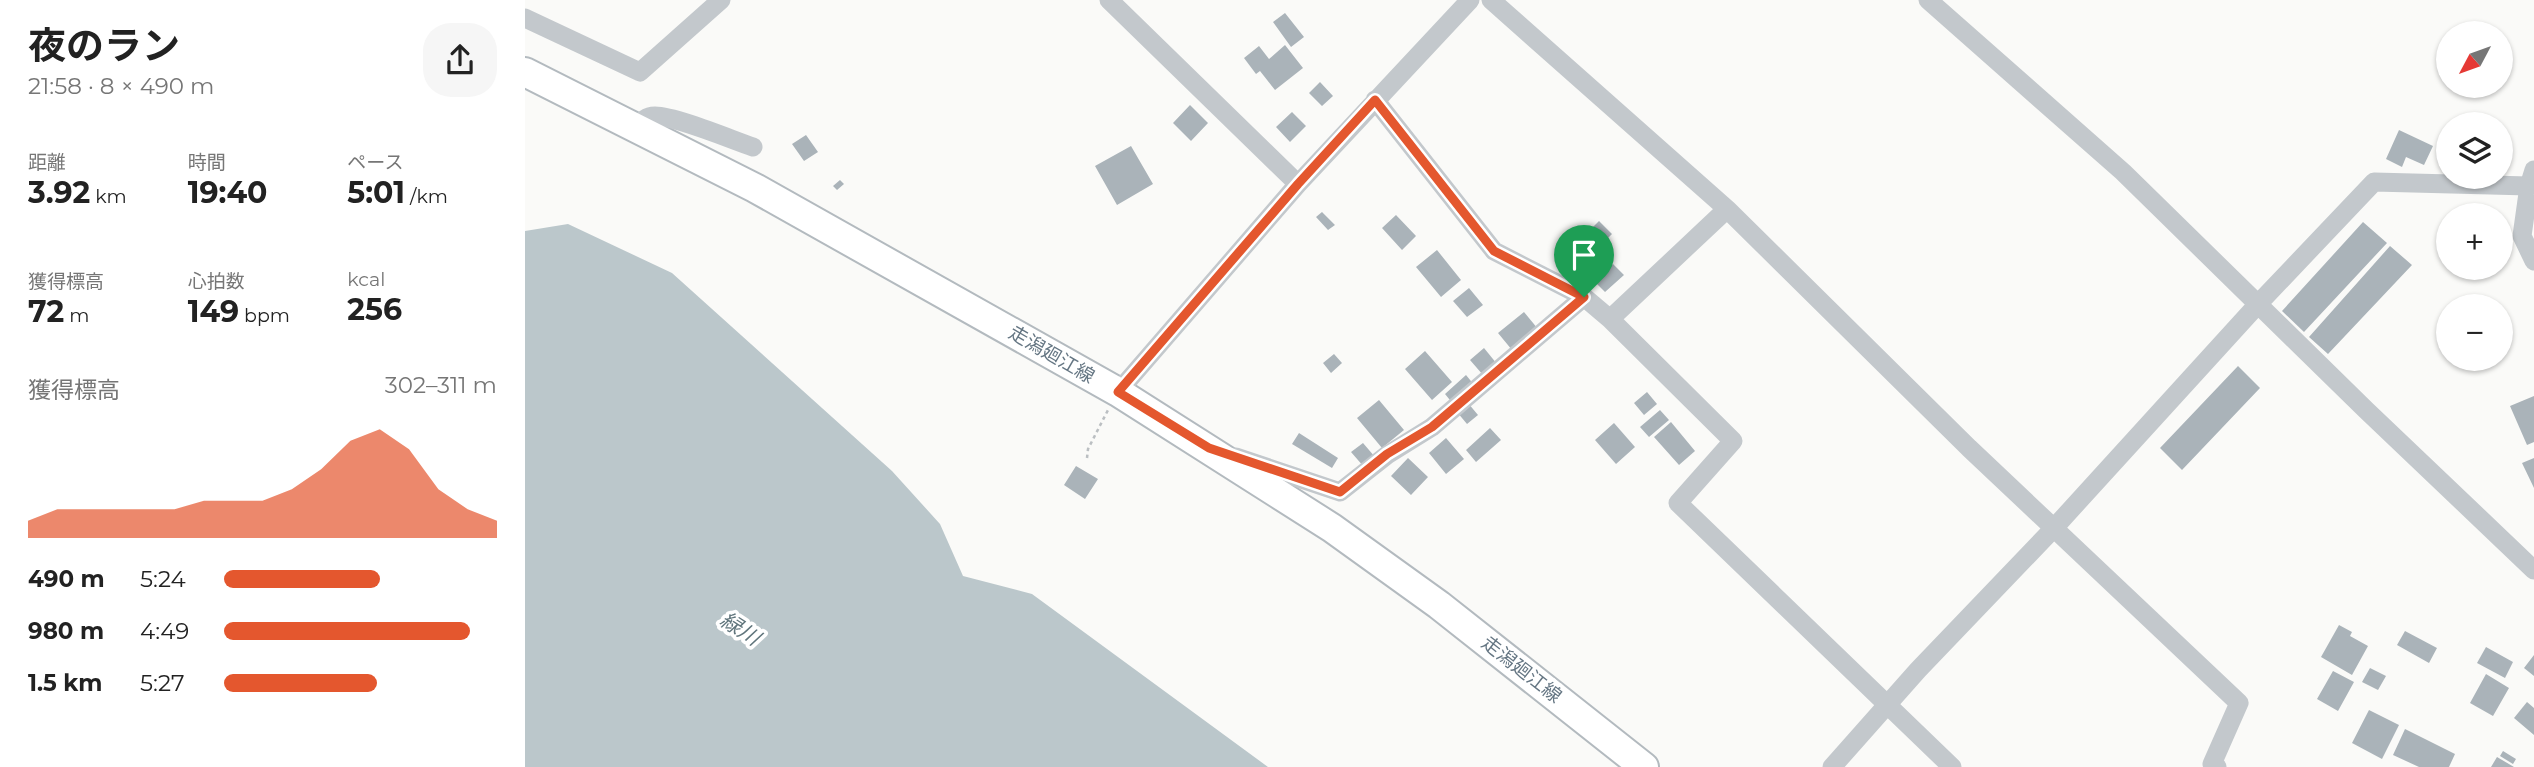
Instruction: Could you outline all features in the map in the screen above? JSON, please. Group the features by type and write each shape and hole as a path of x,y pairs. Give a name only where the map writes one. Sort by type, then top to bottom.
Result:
{"main road":[{"name":"走潟廻江線","path":"525,72 755,188 1118,392 1209,448 1332,528 1439,605 1644,767"}],"street":[{"path":"525,18 640,72 721,0"},
{"path":"1108,0 1298,184"},
{"path":"1118,392 1298,184 1470,0"},
{"path":"1491,0 1727,209 1969,448 2239,703 2213,764 2217,767"},
{"path":"1928,0 2123,172 2532,565"},
{"path":"1375,100 1494,251 1584,297 1610,319 1733,441 1678,503 1952,767"},
{"path":"636,128 644,119 654,116 753,147"},
{"path":"1832,767 1918,670 2374,182 2531,178 2522,236 2534,261"},
{"path":"1610,319 1727,209"},
{"path":"1209,448 1340,492 1387,454 1432,427 1584,297"}],"path":[{"path":"1087,458 1088,449 1118,392"}],"water":[{"name":"緑川","path":"568,224 672,273 892,471 940,524 963,576 1032,594 1268,767 525,767 525,231"}],"building":[{"path":"1285,13 1304,37 1291,47 1273,22"},
{"path":"1285,45 1303,68 1275,90 1260,71 1256,74 1244,58 1259,46 1269,59"},
{"path":"1320,82 1333,96 1322,106 1309,93"},
{"path":"1190,105 1208,123 1191,141 1173,123"},
{"path":"1292,112 1306,126 1290,142 1276,127"},
{"path":"2399,130 2433,146 2424,165 2406,157 2402,167 2386,159"},
{"path":"806,135 818,152 804,161 792,144"},
{"path":"1131,146 1153,184 1117,205 1095,166"},
{"path":"840,180 844,184 837,190 833,186"},
{"path":"1322,212 1335,225 1328,230 1316,217"},
{"path":"1396,215 1416,236 1402,250 1382,228"},
{"path":"1599,221 1612,234 1596,250 1583,237"},
{"path":"2363,222 2387,243 2304,332 2282,311"},
{"path":"2390,246 2412,265 2328,354 2309,337"},
{"path":"1437,250 1461,280 1441,297 1416,267"},
{"path":"1593,262 1603,273 1613,264 1624,275 1605,292 1584,271"},
{"path":"1469,288 1483,305 1467,317 1453,301"},
{"path":"1524,312 1538,329 1512,350 1498,333"},
{"path":"1484,348 1497,364 1483,375 1470,360"},
{"path":"1425,351 1452,382 1432,400 1405,369"},
{"path":"1334,354 1342,363 1331,373 1323,363"},
{"path":"2238,366 2260,388 2182,470 2160,448"},
{"path":"1466,375 1475,386 1454,405 1445,394"},
{"path":"1647,392 1657,404 1644,415 1634,403"},
{"path":"2534,396 2534,442 2527,445 2510,406"},
{"path":"1379,400 1404,430 1382,448 1357,418"},
{"path":"1468,403 1478,415 1467,424 1457,412"},
{"path":"1660,410 1669,420 1649,437 1640,427"},
{"path":"1671,422 1695,451 1679,465 1654,437"},
{"path":"1614,423 1635,447 1616,464 1595,440"},
{"path":"1490,428 1501,440 1476,462 1466,450"},
{"path":"1299,433 1338,458 1332,468 1292,444"},
{"path":"1446,438 1464,459 1446,474 1429,453"},
{"path":"1363,443 1375,457 1364,467 1351,452"},
{"path":"1408,458 1428,477 1411,495 1391,476"},
{"path":"2534,458 2534,488 2522,463"},
{"path":"1076,466 1098,479 1085,499 1064,485"},
{"path":"2339,625 2352,632 2350,636 2368,646 2352,675 2321,657"},
{"path":"2405,631 2437,648 2429,663 2397,645"},
{"path":"2486,647 2513,662 2505,678 2477,663"},
{"path":"2534,655 2534,676 2524,668"},
{"path":"2370,668 2386,676 2378,690 2362,682"},
{"path":"2333,671 2354,682 2338,711 2317,699"},
{"path":"2486,674 2509,688 2493,716 2470,703"},
{"path":"2527,702 2534,708 2534,735 2514,718"},
{"path":"2369,710 2399,725 2382,759 2352,743"},
{"path":"2405,729 2455,754 2449,767 2419,767 2393,755"},
{"path":"2503,751 2516,759 2513,764 2500,756"},
{"path":"2497,757 2514,767 2491,767"}],"route":[{"path":"1375,100 1494,251 1584,297 1432,427 1387,454 1340,492 1209,448 1118,392 1298,184 1375,100"}]}
